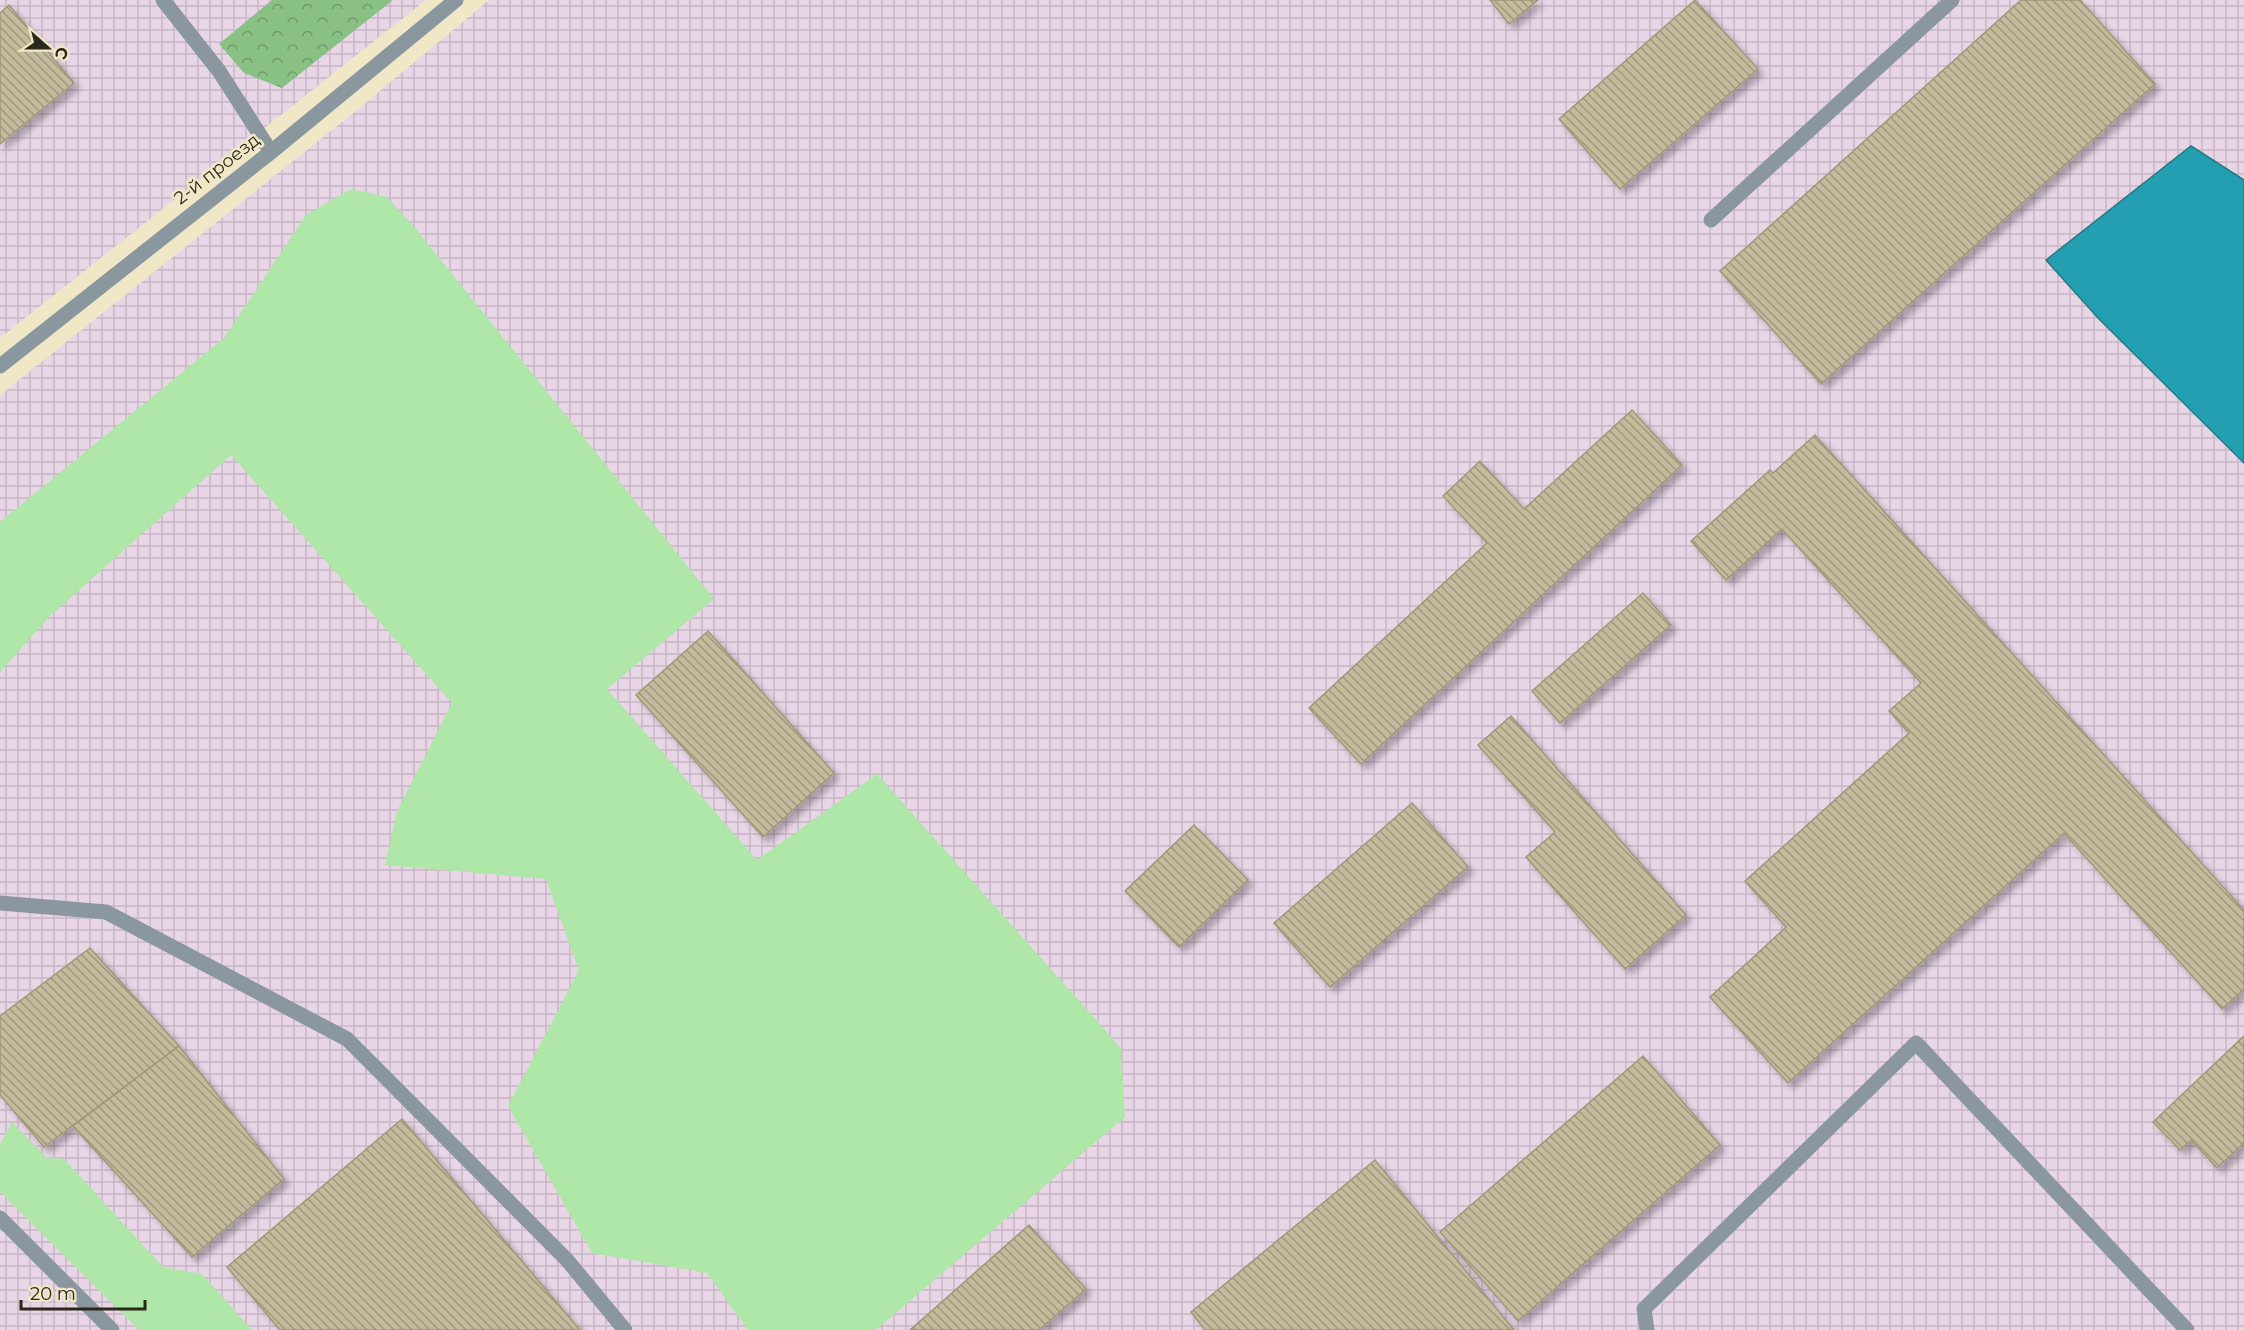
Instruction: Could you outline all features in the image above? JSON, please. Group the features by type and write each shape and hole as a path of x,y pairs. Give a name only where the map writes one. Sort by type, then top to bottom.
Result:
{"street":[{"path":"163,0 219,71 271,152"},
{"name":"2-й проезд","path":"0,366 271,152 456,0"},
{"path":"1711,220 1952,0"},
{"path":"0,903 106,912 347,1040 567,1260 625,1330"},
{"path":"1647,1330 1644,1309 1916,1043 2187,1330"},
{"path":"0,1218 111,1330"}],"shaded area":[{"path":"0,0 426,0 0,338"},
{"path":"489,0 2244,0 2244,1330 0,1330 0,395 352,114"}],"green space":[{"path":"272,0 393,0 282,88 244,73 219,44"},
{"path":"351,189 387,197 415,228 714,599 607,689 757,860 877,774 1121,1048 1125,1117 876,1330 748,1330 707,1273 592,1253 508,1106 579,970 546,879 385,865 397,811 452,703 231,455 51,615 0,672 0,522 224,338 306,215"},
{"path":"12,1122 46,1157 64,1159 163,1267 202,1274 252,1330 139,1330 0,1192 0,1144"}],"water":[{"path":"2191,146 2244,180 2244,463 2098,318 2046,260"}],"building":[{"path":"1490,0 1538,0 1509,24"},
{"path":"1695,0 1758,69 1620,189 1559,119"},
{"path":"2021,0 2080,0 2155,84 1821,384 1720,271"},
{"path":"9,5 74,83 0,144 0,13"},
{"path":"1632,410 1682,465 1361,764 1309,708 1487,543 1443,496 1480,461 1524,509"},
{"path":"1815,435 2244,910 2244,989 2222,1009 2064,833 1788,1083 1710,997 1786,927 1745,881 1909,733 1889,711 1921,683 1782,529 1726,580 1691,541 1770,470 1773,473"},
{"path":"1643,593 1671,625 1560,723 1532,691"},
{"path":"708,631 834,773 763,837 636,695"},
{"path":"1511,716 1686,915 1625,969 1526,857 1555,832 1478,745"},
{"path":"1412,803 1468,867 1330,987 1274,923"},
{"path":"1194,825 1248,880 1179,947 1125,891"},
{"path":"90,948 179,1046 44,1147 0,1095 0,1016"},
{"path":"2244,1036 2244,1143 2217,1168 2191,1140 2180,1150 2153,1122"},
{"path":"179,1046 284,1179 192,1257 73,1126"},
{"path":"1643,1056 1720,1145 1518,1321 1440,1232"},
{"path":"402,1119 580,1330 280,1330 227,1267"},
{"path":"1375,1160 1514,1330 1205,1330 1191,1312"},
{"path":"1029,1225 1086,1289 1039,1330 910,1330"}]}
